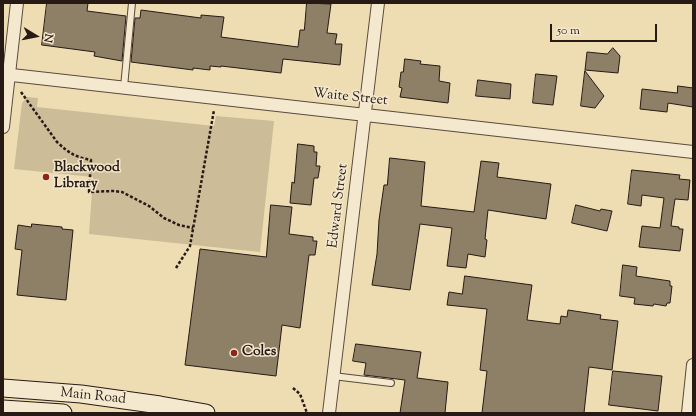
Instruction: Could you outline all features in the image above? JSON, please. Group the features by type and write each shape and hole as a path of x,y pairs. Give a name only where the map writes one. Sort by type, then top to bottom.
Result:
{"main road":[{"name":"Main Road","path":"3,388 81,394 206,413"},
{"name":"Main Road","path":"3,409 64,413"}],"street":[{"path":"3,127 6,74 17,3"},
{"name":"Edward Street","path":"329,413 378,3"},
{"name":"Waite Street","path":"6,74 693,152"},
{"path":"688,413 693,365"}],"lane":[{"path":"124,88 132,3"},
{"path":"334,376 391,383"}],"path":[{"path":"23,76 21,93 57,142 74,156 91,160 89,192 122,192 149,206 164,218 180,225 193,228"},
{"path":"176,268 190,246 216,98"},
{"path":"293,388 300,394 307,413"}],"shaded area":[{"path":"27,97 38,98 37,107 214,126 216,116 274,121 260,252 89,234 93,177 14,169 22,103"}],"building":[{"path":"47,3 88,3 87,11 126,16 122,61 94,56 95,52 42,45"},
{"path":"307,3 331,4 327,33 337,34 335,44 342,44 340,65 283,59 281,73 221,66 210,66 210,70 193,68 193,70 131,62 135,18 140,18 141,10 201,18 201,15 224,17 221,37 298,47 300,30 304,30"},
{"path":"613,48 620,56 618,73 585,70 587,52 607,54"},
{"path":"405,59 421,61 420,64 440,66 439,81 450,83 448,103 400,97 402,88 399,87"},
{"path":"585,71 604,96 595,108 581,106"},
{"path":"536,74 557,76 553,105 533,103"},
{"path":"478,80 511,84 510,99 476,96"},
{"path":"678,86 693,88 693,107 668,103 667,112 640,109 642,89 677,93"},
{"path":"298,144 314,146 314,152 317,152 316,166 320,166 318,178 314,178 311,205 290,203 292,182 294,183"},
{"path":"390,158 425,162 421,206 474,212 481,161 499,163 497,177 551,184 546,219 488,210 485,257 468,254 466,268 447,266 452,228 420,224 410,290 372,285 377,254 379,220 384,185 387,185"},
{"path":"632,170 680,175 679,179 690,180 688,200 675,199 671,226 683,229 680,251 639,247 642,226 660,228 664,198 642,195 641,206 628,204"},
{"path":"271,205 292,207 289,234 313,237 313,241 317,241 315,255 309,255 300,328 282,325 276,376 185,365 200,249 266,257"},
{"path":"576,205 600,211 601,209 612,211 607,231 572,223"},
{"path":"32,224 62,227 62,229 73,230 66,300 17,295 22,250 15,249 18,225 31,227"},
{"path":"623,265 637,267 636,276 670,281 670,286 672,286 670,303 667,303 666,306 654,304 653,306 634,304 635,298 620,296"},
{"path":"465,276 532,285 527,320 560,324 561,316 567,317 568,310 601,315 600,319 618,321 612,370 589,367 584,413 482,413 487,371 480,370 487,309 447,305 449,292 462,294"},
{"path":"356,344 421,352 417,378 448,382 445,413 400,413 405,380 364,375 366,363 353,361"},
{"path":"613,371 662,376 658,411 609,405"}],"place":[{"name":"Blackwood Library","path":"46,177"},
{"name":"Coles","path":"234,353"}]}
